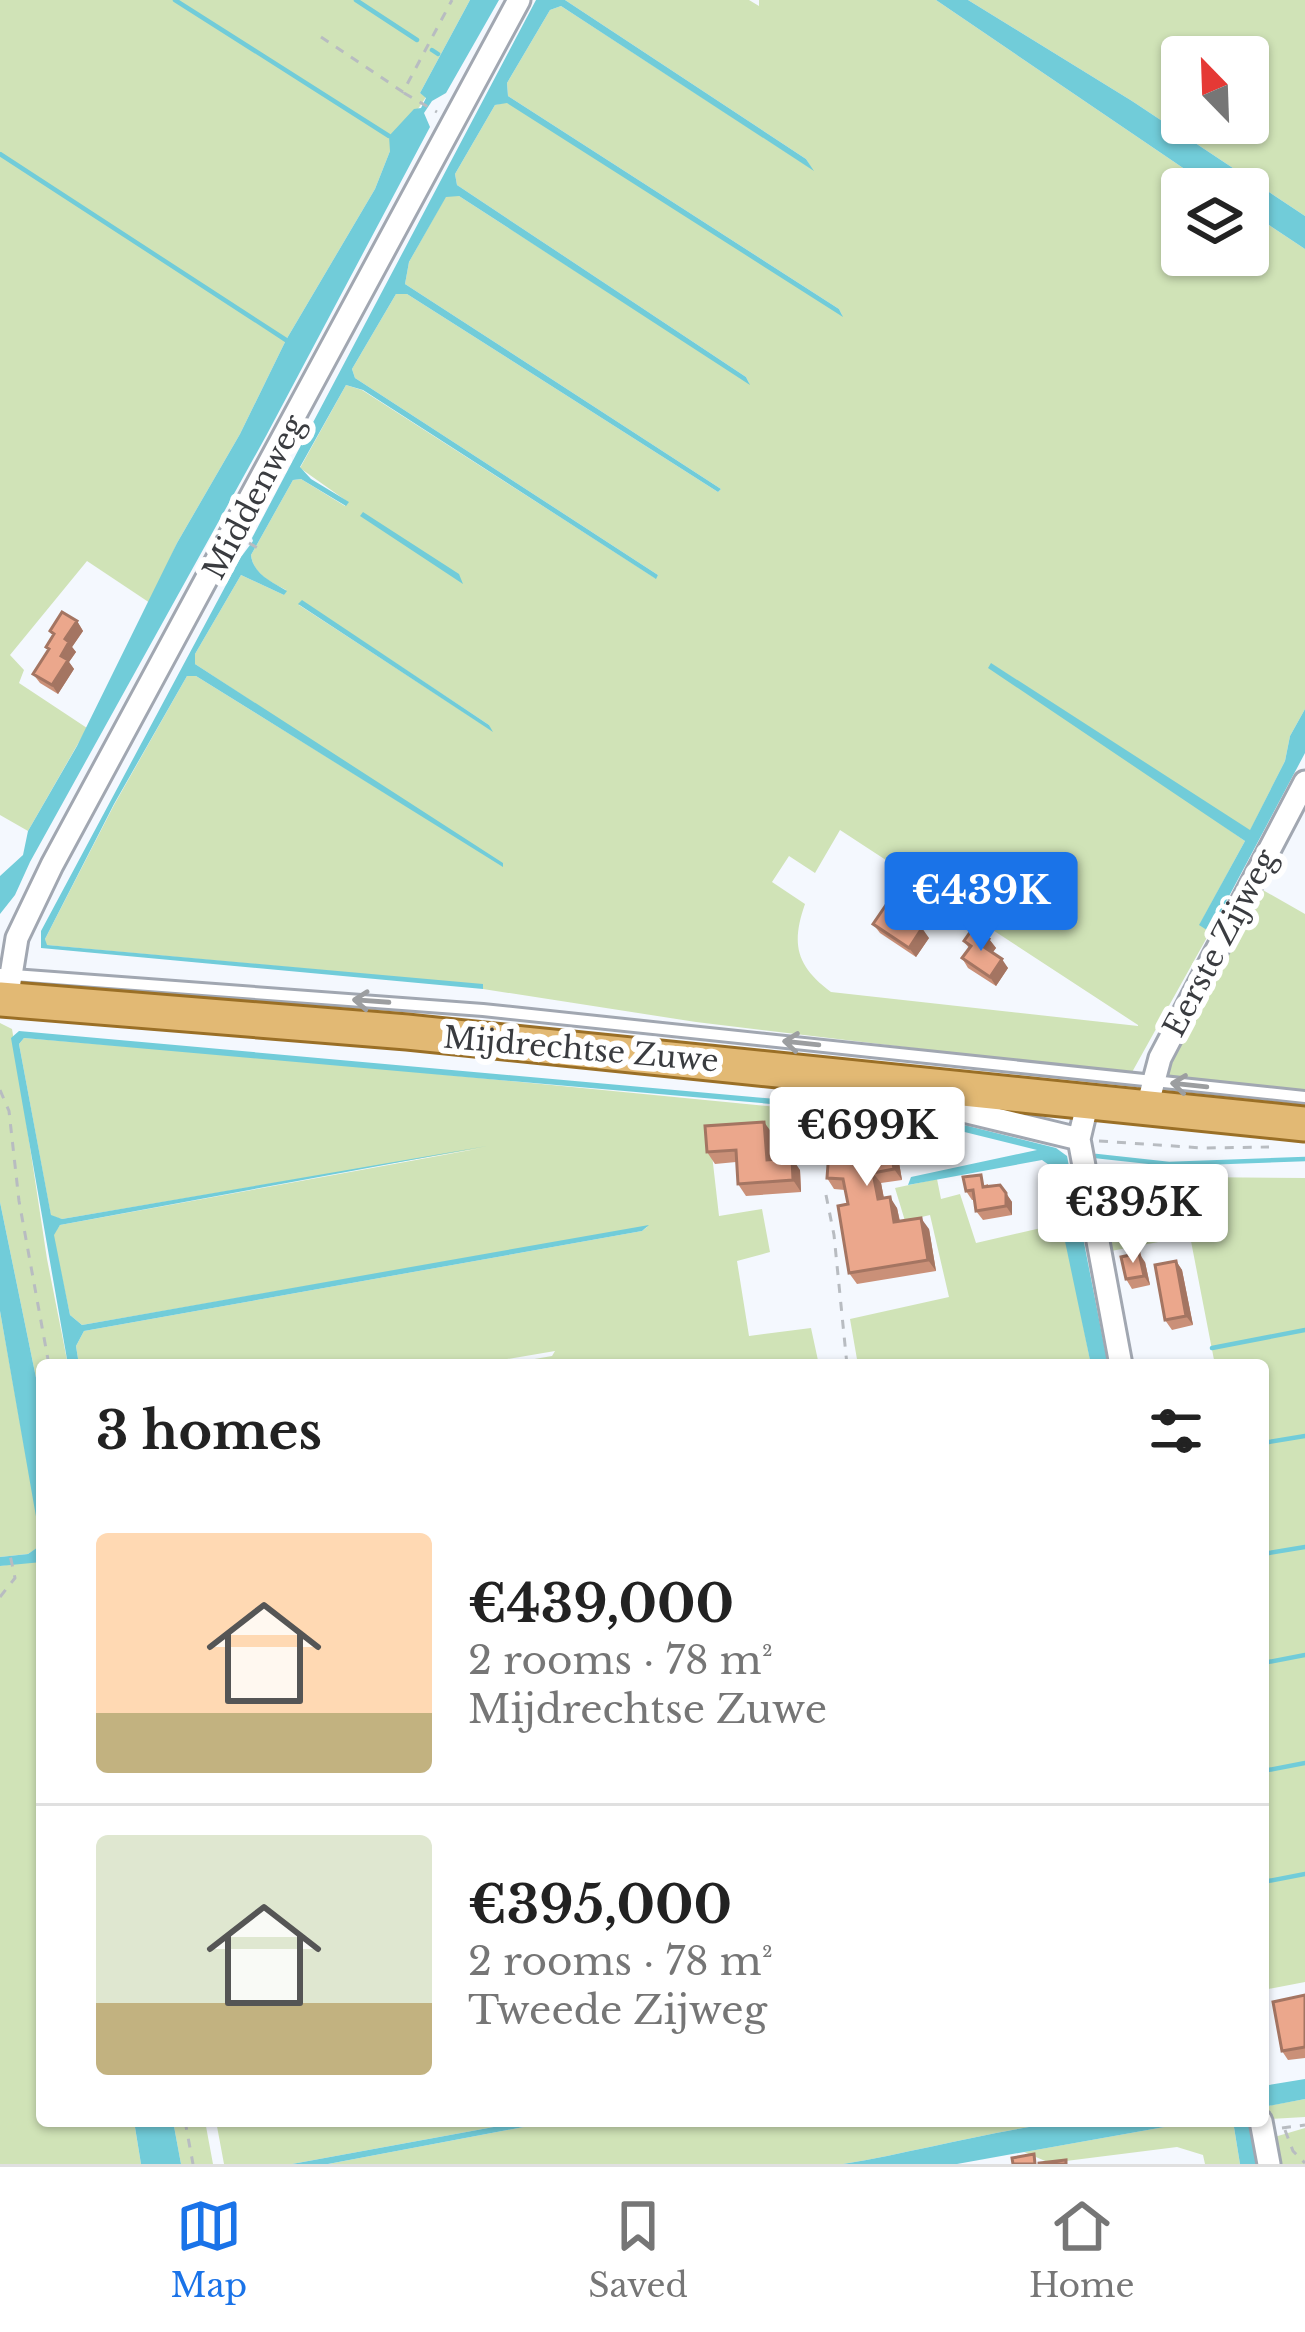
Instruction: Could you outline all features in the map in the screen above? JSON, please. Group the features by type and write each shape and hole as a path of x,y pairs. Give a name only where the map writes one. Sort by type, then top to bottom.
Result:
{"main road":[{"name":"Mijdrechtse Zuwe","path":"4,987 1155,1107 1295,1135"}],"street":[{"name":"Middenweg","path":"4,987 17,938 52,865 519,0"},
{"name":"Eerste Zijweg","path":"1155,1107 1160,1058 1305,782"},
{"path":"807,1090 930,1103 1079,1139"},
{"path":"1088,1101 1079,1139 1120,1359"},
{"path":"1262,2127 1269,2164"}],"lane":[{"name":"Mijdrechtse Zuwe","path":"4,987 483,1010 1155,1107 1305,1097"}],"path":[{"path":"403,92 452,0"},
{"path":"322,37 432,110"},
{"path":"242,538 263,551"},
{"path":"0,1090 9,1112 48,1359"},
{"path":"1155,1107 1165,1147"},
{"path":"1079,1139 1165,1147 1295,1135"},
{"path":"826,1195 846,1359"},
{"path":"0,1597 15,1578 10,1555"},
{"path":"1305,2125 1284,2128 1305,2163"},
{"path":"186,2127 193,2164"}],"green space":[{"path":"0,0 470,0 420,93 426,97 390,151 375,189 286,340 150,603 87,561 10,655 24,670 19,683 87,728 28,831 0,815"},
{"path":"565,0 749,0 759,6 759,0 936,0 1183,168 1161,168 1161,276 1269,276 1269,225 1305,249 1305,709 1250,831 990,663 1245,841 1200,924 1210,932 1131,1074 696,1022 483,989 483,985 46,945 114,805 187,676 196,676 503,866 195,664 195,654 241,575 284,595 286,590 259,572 251,555 293,480 301,479 345,506 348,502 300,468 346,385 362,390 655,578 658,575 355,378 352,369 396,294 407,294 718,492 721,489 405,284 409,262 446,196 459,196 749,383 457,185 455,174 495,105 507,102 842,315 508,96 507,83 550,10 561,6 812,169 806,159","holes":["302,601 491,730 299,605","840,830 1138,1025 831,992 810,973 800,953 798,931 805,904 772,882 789,856 815,873"]},
{"path":"968,0 1305,0 1305,216 1269,192 1269,168 1233,168 1197,144 1269,144 1269,36 1161,36 1161,120"},
{"path":"1261,889 1305,914 1305,1094 1168,1076 1164,1068 1174,1041 1185,1039"},
{"path":"0,1023 12,1029 67,1359 36,1359 36,1378 0,1202"},
{"path":"24,1038 294,1060 788,1108 786,1127 773,1134 710,1137 719,1216 762,1209 770,1252 737,1261 749,1336 811,1328 818,1359 534,1359 555,1351 508,1359 78,1359 76,1346 84,1331 647,1227 82,1325 70,1315 53,1235 60,1225 482,1148 62,1219 51,1216 19,1044"},
{"path":"1097,1170 1305,1178 1305,1982 1269,1989 1269,1359 1214,1359 1190,1236 1111,1251"},
{"path":"937,1179 941,1199 960,1194 976,1243 1063,1223 1090,1359 857,1359 850,1319 949,1297 930,1215 905,1221 895,1188"},
{"path":"0,1311 36,1512 36,1549 0,1557"},
{"path":"36,1560 36,2127 135,2127 141,2164 0,2164 0,1566"},
{"path":"1305,2099 1305,2117 1270,2119 1269,2106"},
{"path":"174,2127 206,2127 213,2164 181,2164"},
{"path":"217,2127 493,2127 292,2164 224,2164"},
{"path":"523,2127 1030,2127 843,2164 328,2164"},
{"path":"1164,2127 1234,2127 1240,2164 1205,2164 1203,2155 1177,2147 1050,2163 1024,2152"},
{"path":"1305,2128 1305,2164 1274,2164 1271,2138"}],"water":[{"path":"470,0 499,0 446,93 424,113 430,127 266,436 15,895 0,914 0,876 23,855 28,831 77,746 177,543 240,434 286,340 375,189 390,151 389,136 414,109 421,108 426,98 420,93"},
{"path":"536,0 565,0 806,159 814,171 561,6 550,10 507,83 508,96 839,309 843,317 507,103 495,105 455,174 457,185 746,377 750,385 459,196 446,197 409,262 405,284 721,489 718,492 407,294 396,294 352,369 355,378 658,575 656,579 363,390 346,385 300,467 349,502 346,506 301,479 293,480 251,555 259,572 287,591 284,595 241,575 195,654 195,664 503,867 196,676 187,676 45,939 47,945 483,984 483,989 41,948 41,931 253,541"},
{"path":"936,0 968,0 1161,120 1161,144 1197,144 1233,168 1183,168"},
{"path":"1269,192 1305,216 1305,249 1269,225"},
{"path":"363,512 459,574 463,584 360,516"},
{"path":"302,600 489,725 493,732 298,604"},
{"path":"991,663 1250,830 1305,709 1305,753 1210,932 1199,925 1245,841 988,668"},
{"path":"19,1031 908,1111 1056,1148 1067,1156 1107,1359 1090,1359 1049,1165 1042,1160 908,1185 911,1177 1037,1150 896,1115 24,1038 19,1044 51,1215 62,1219 487,1146 60,1225 54,1235 70,1315 82,1325 649,1225 642,1231 84,1331 76,1346 78,1359 67,1359 11,1038"},
{"path":"0,1202 36,1378 36,1516 0,1311"},
{"path":"36,1548 36,1563 0,1566 0,1557"},
{"path":"1305,2079 1305,2099 1269,2106 1269,2085"},
{"path":"135,2127 174,2127 181,2164 141,2164"},
{"path":"493,2127 523,2127 328,2164 292,2164"},
{"path":"1164,2127 957,2164 843,2164 1016,2129"},
{"path":"1234,2127 1252,2127 1259,2164 1240,2164"}],"building":[{"path":"62,612 77,621 61,656 68,660 52,685 33,674 49,649 54,634 50,631"},
{"path":"886,905 922,928 909,948 873,924"},
{"path":"973,928 989,939 984,947 1002,959 990,977 962,958 971,946 964,941"},
{"path":"802,1111 879,1117 884,1113 905,1119 903,1142 889,1141 894,1169 873,1173 878,1199 890,1197 894,1222 921,1218 928,1260 849,1273 838,1206 848,1204 843,1179 827,1178 830,1137 800,1135"},
{"path":"764,1122 767,1160 792,1158 793,1180 738,1184 736,1150 707,1152 705,1126"},
{"path":"981,1175 983,1187 1000,1185 1006,1206 976,1211 973,1190 966,1191 963,1177"},
{"path":"1139,1253 1144,1276 1126,1279 1121,1257"},
{"path":"1176,1261 1186,1316 1165,1320 1155,1265"},
{"path":"1305,1995 1305,2047 1282,2051 1273,2002"},
{"path":"1034,2154 1035,2164 1013,2164 1012,2158"}],"waterway":[{"path":"175,0 389,136"},
{"path":"356,0 417,40"},
{"path":"432,50 438,54"},
{"path":"0,154 286,340"},
{"path":"1096,1156 1169,1164 1305,1159"},
{"path":"1212,1348 1305,1330"},
{"path":"1269,1442 1305,1436"},
{"path":"1269,1553 1305,1547"},
{"path":"1269,1662 1305,1655"},
{"path":"1269,1770 1305,1763"},
{"path":"1269,1881 1305,1874"}]}
